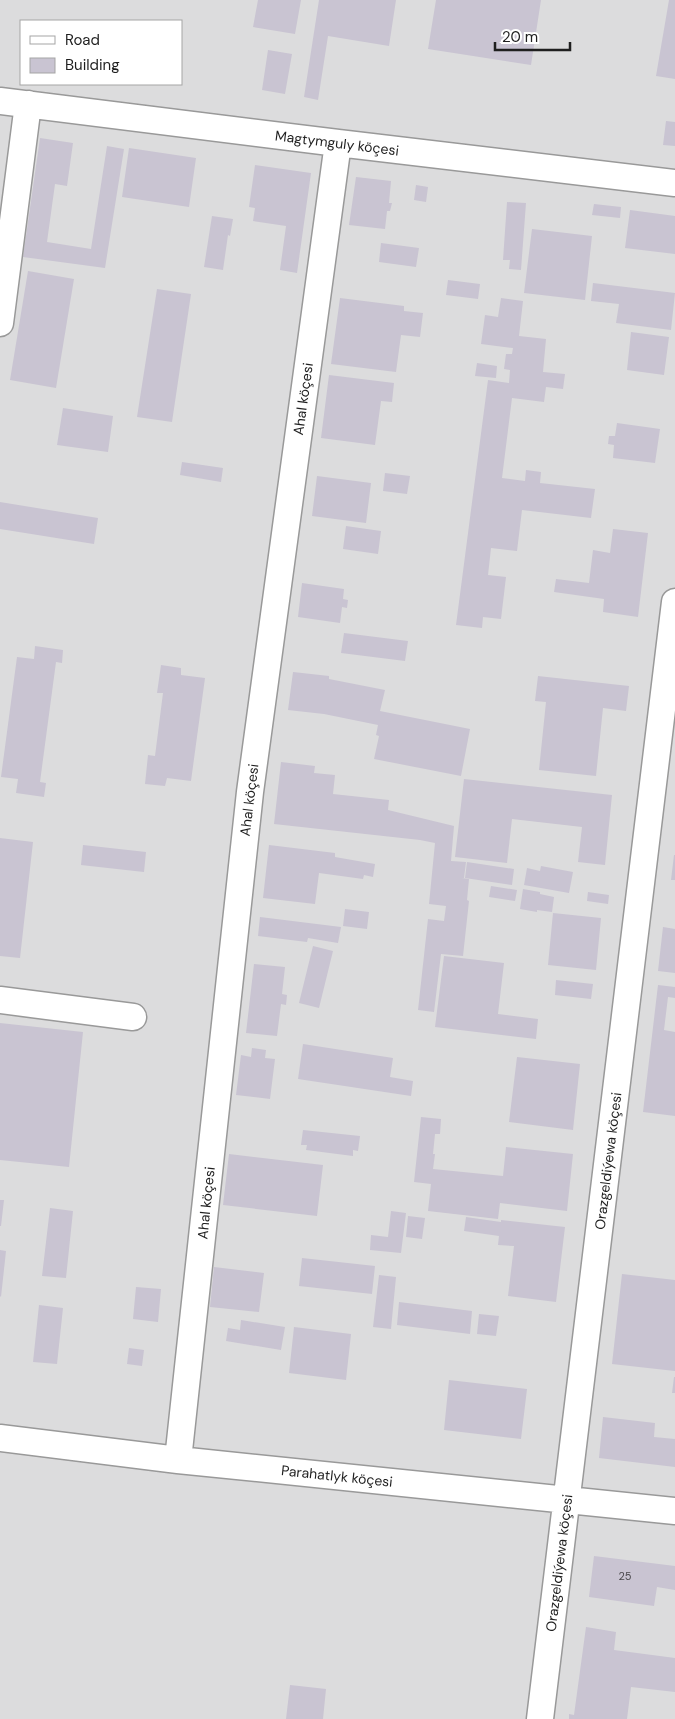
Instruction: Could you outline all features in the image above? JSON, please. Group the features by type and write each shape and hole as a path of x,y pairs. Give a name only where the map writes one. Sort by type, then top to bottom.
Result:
{"street":[{"name":"Magtymguly köçesi","path":"0,101 675,183"},
{"path":"0,323 28,104"},
{"name":"Ahal köçesi","path":"178,1460 250,792 338,143"},
{"name":"Orazgeldiýewa köçesi","path":"540,1719 675,602"},
{"path":"0,1000 133,1017"},
{"name":"Parahatlyk köçesi","path":"0,1438 178,1460 568,1499 675,1512"}],"shaded area":[{"path":"0,0 675,0 675,1719 0,1719"}],"building":[{"path":"258,0 301,0 295,34 253,27"},
{"path":"319,0 396,0 389,46 328,36 318,100 304,97"},
{"path":"436,0 541,0 531,65 428,49"},
{"path":"669,0 675,0 675,79 656,76"},
{"path":"268,50 292,54 285,94 262,90"},
{"path":"666,121 675,122 675,146 663,145"},
{"path":"40,138 73,143 67,186 55,184 47,242 91,249 107,146 124,149 105,268 23,257"},
{"path":"129,148 196,158 189,207 122,197"},
{"path":"255,165 311,173 297,273 280,270 286,226 253,221 255,208 249,207"},
{"path":"356,177 391,181 389,203 392,203 390,211 387,211 385,229 349,225"},
{"path":"416,185 428,187 426,202 414,200"},
{"path":"507,202 526,203 521,270 509,269 510,260 503,260"},
{"path":"594,204 621,207 620,218 592,215"},
{"path":"630,210 675,216 675,254 625,248"},
{"path":"212,216 233,219 230,236 228,235 223,270 204,267"},
{"path":"532,229 592,236 585,300 524,293"},
{"path":"381,243 419,248 416,267 379,262"},
{"path":"28,271 74,279 56,388 10,380"},
{"path":"448,280 480,284 478,299 446,295"},
{"path":"593,283 675,293 671,330 616,323 619,304 591,301"},
{"path":"157,289 191,294 172,422 137,417"},
{"path":"340,298 404,306 404,311 423,313 420,337 401,335 396,372 331,364"},
{"path":"501,298 523,301 519,336 546,339 543,372 565,374 563,389 546,387 544,402 512,398 502,478 525,481 526,470 541,472 540,483 595,489 591,518 522,510 517,551 491,548 488,575 506,577 501,619 483,617 482,628 456,625 488,380 509,383 510,370 504,369 506,354 512,354 513,348 481,344 485,315 498,317"},
{"path":"631,332 669,337 664,375 627,370"},
{"path":"477,363 497,366 496,378 475,376"},
{"path":"329,375 394,383 392,402 381,401 375,445 321,438"},
{"path":"63,408 113,416 108,452 57,445"},
{"path":"617,423 660,429 655,463 613,458 614,445 608,444 609,436 615,436"},
{"path":"182,462 223,468 221,482 180,475"},
{"path":"385,473 410,476 407,494 383,491"},
{"path":"317,476 371,483 366,523 312,516"},
{"path":"0,502 98,518 94,544 0,529"},
{"path":"346,526 381,531 378,554 343,549"},
{"path":"613,529 648,533 638,617 603,612 604,599 554,592 556,579 589,583 593,550 610,553"},
{"path":"302,583 344,589 343,599 348,600 347,608 342,607 340,623 298,617"},
{"path":"344,633 408,641 405,661 341,653"},
{"path":"35,646 63,650 62,663 56,662 40,782 46,783 44,797 16,793 18,779 1,777 17,657 34,659"},
{"path":"161,665 181,668 181,675 205,678 191,781 167,778 165,786 145,784 148,755 155,756 163,693 157,693"},
{"path":"293,672 329,676 329,679 385,690 380,711 470,729 461,776 374,759 379,736 376,735 378,725 324,714 288,710"},
{"path":"538,676 629,686 626,711 603,708 596,776 539,770 546,702 535,701"},
{"path":"281,762 315,766 314,773 335,775 333,794 389,800 388,810 454,826 451,861 466,862 464,878 462,878 469,879 467,900 469,901 463,956 441,954 434,1012 418,1010 428,919 444,921 446,906 429,904 435,843 274,824"},
{"path":"464,779 612,795 605,865 578,862 582,827 512,819 507,863 455,857"},
{"path":"0,838 33,842 20,958 0,956"},
{"path":"83,845 146,852 144,872 81,865"},
{"path":"269,845 335,853 335,857 375,864 373,877 364,875 363,879 319,873 315,904 263,898"},
{"path":"674,855 675,880 671,880"},
{"path":"467,862 514,869 512,885 465,878"},
{"path":"541,866 573,872 569,893 524,885 527,868 540,871"},
{"path":"491,886 517,890 515,901 489,897"},
{"path":"523,889 554,897 552,912 520,909"},
{"path":"588,892 609,895 608,904 587,901"},
{"path":"345,909 369,912 367,929 343,926"},
{"path":"553,913 601,918 596,970 548,965"},
{"path":"260,917 341,927 338,943 308,938 307,942 258,936"},
{"path":"663,927 675,929 675,973 658,971"},
{"path":"313,946 333,951 319,1008 299,1003"},
{"path":"444,956 504,963 498,1014 538,1019 536,1039 435,1027"},
{"path":"254,964 285,967 282,994 287,995 286,1005 281,1004 277,1036 246,1033"},
{"path":"556,980 593,984 591,999 555,995"},
{"path":"658,985 675,987 675,998 668,997 664,1030 675,1032 675,1116 643,1112"},
{"path":"0,1023 83,1032 69,1167 0,1160"},
{"path":"303,1044 393,1058 390,1077 413,1081 411,1096 298,1079"},
{"path":"252,1048 266,1050 265,1058 275,1059 270,1099 236,1095 241,1055 251,1057"},
{"path":"517,1057 580,1064 573,1130 509,1122"},
{"path":"421,1117 441,1119 440,1134 435,1134 433,1169 503,1176 506,1147 573,1154 567,1211 500,1203 498,1219 428,1211 431,1184 414,1182"},
{"path":"303,1130 360,1136 358,1151 353,1150 353,1156 306,1150 307,1145 301,1145"},
{"path":"229,1154 323,1165 317,1216 223,1205"},
{"path":"0,1200 4,1200 1,1226 0,1226"},
{"path":"50,1208 73,1211 66,1278 42,1276"},
{"path":"391,1211 406,1213 401,1253 370,1250 371,1235 388,1237"},
{"path":"408,1216 425,1218 422,1239 406,1237"},
{"path":"466,1217 565,1227 556,1302 508,1296 514,1246 498,1245 499,1236 464,1231"},
{"path":"0,1250 6,1251 1,1297 0,1296"},
{"path":"302,1258 375,1266 372,1294 299,1286"},
{"path":"214,1267 264,1273 259,1312 210,1307"},
{"path":"622,1274 675,1280 675,1371 612,1364"},
{"path":"379,1275 396,1277 391,1329 373,1327"},
{"path":"136,1287 161,1289 158,1322 133,1319"},
{"path":"399,1302 472,1311 470,1334 397,1325"},
{"path":"39,1305 63,1308 57,1364 33,1362"},
{"path":"479,1314 499,1316 496,1336 477,1334"},
{"path":"241,1320 285,1327 281,1350 226,1341 228,1328 240,1330"},
{"path":"294,1327 351,1334 346,1380 289,1373"},
{"path":"129,1348 144,1350 142,1366 127,1364"},
{"path":"674,1377 675,1393 672,1393"},
{"path":"449,1380 527,1389 521,1439 444,1430"},
{"path":"603,1417 655,1423 654,1437 675,1439 675,1467 599,1458"},
{"path":"594,1556 675,1566 675,1590 657,1587 654,1606 589,1597"},
{"path":"586,1627 616,1632 614,1650 675,1658 675,1692 631,1687 627,1719 569,1719 569,1714 574,1715"},
{"path":"290,1685 326,1689 323,1719 286,1719"}]}
